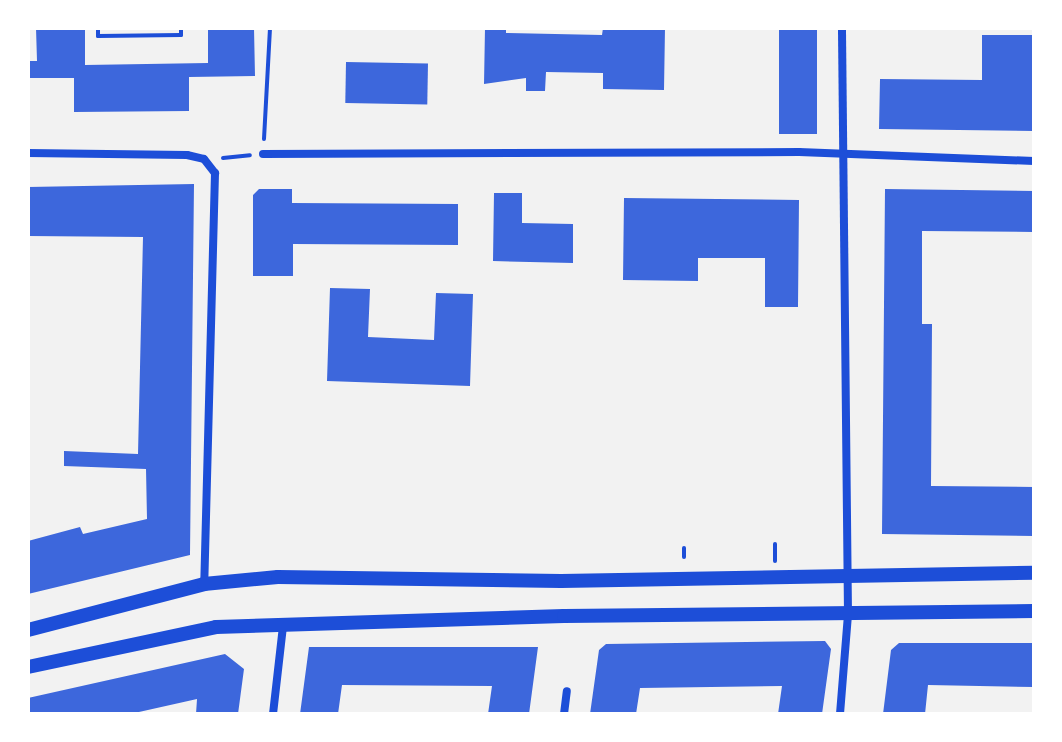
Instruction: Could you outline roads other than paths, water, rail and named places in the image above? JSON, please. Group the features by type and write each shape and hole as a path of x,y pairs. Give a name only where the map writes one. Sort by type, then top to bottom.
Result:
{"street":[{"path":"840,714 848,614 842,28"},
{"path":"263,154 799,152 1034,161"},
{"path":"28,153 204,159 217,187 204,584"},
{"path":"28,630 204,584 278,577 561,581 1034,573"},
{"path":"28,667 216,627 564,616 1034,611"},
{"path":"273,714 283,626"},
{"path":"564,714 567,691"}]}
